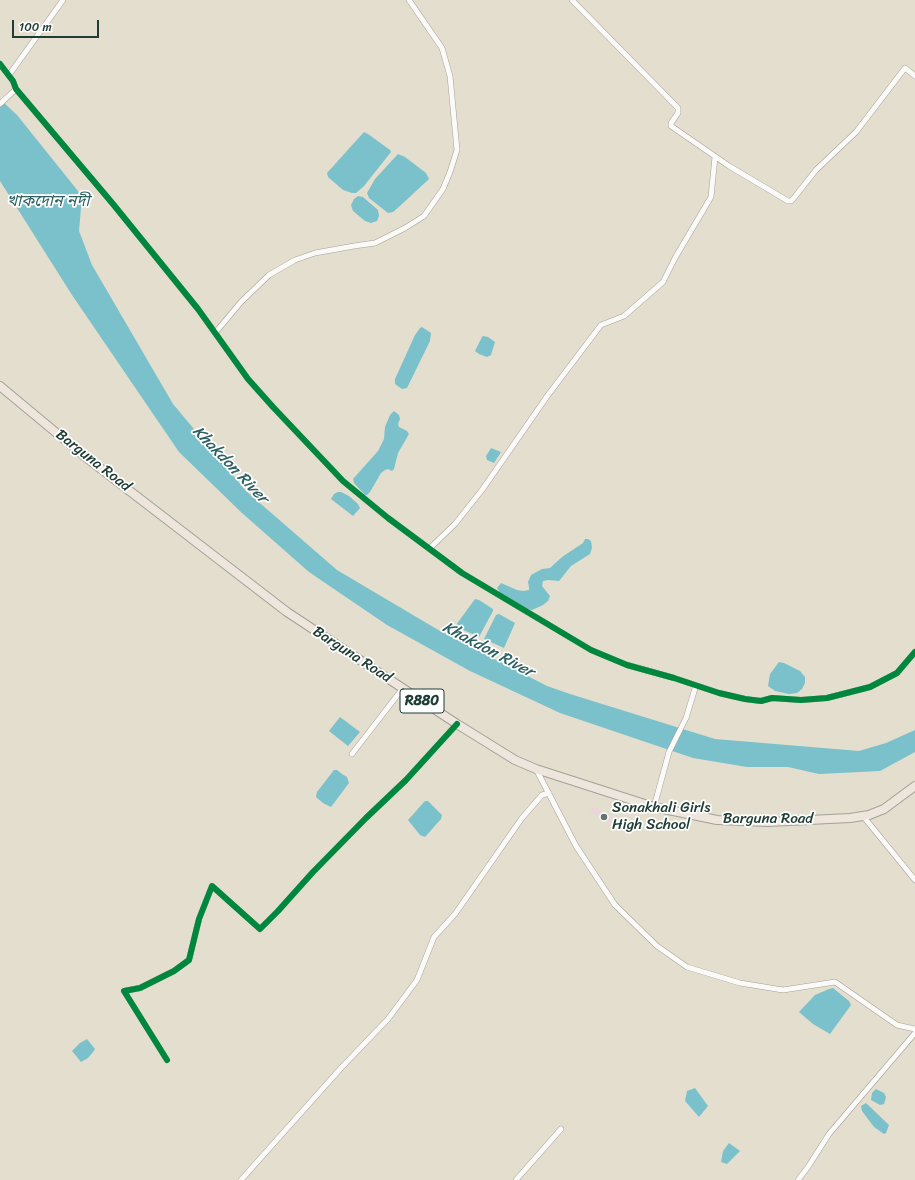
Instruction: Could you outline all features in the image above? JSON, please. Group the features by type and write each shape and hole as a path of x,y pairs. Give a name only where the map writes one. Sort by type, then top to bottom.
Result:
{"main road":[{"name":"Barguna Road","path":"0,386 83,455 287,612 457,724 515,760 536,769 654,806 717,820 768,822 850,818 869,815 884,809 915,786"}],"street":[{"path":"9,75 63,0"},
{"path":"215,333 241,302 269,275 294,260 316,253 375,243 405,228 424,216 443,189 457,150 450,76 442,48 410,0"},
{"path":"572,0 678,108 678,112 671,123 671,126 715,156 776,194 791,201 816,170 856,132 905,68 915,76"},
{"path":"0,64 9,75 16,89 118,210 198,309 248,378 343,481 388,518 462,573 591,650 627,665 726,694 761,701 772,698 801,700 827,698 870,687 897,674 915,652"},
{"path":"2,102 16,89"},
{"path":"429,549 455,524 482,490 548,395 601,325 624,316 663,282 710,197 715,156"},
{"path":"654,806 669,752 686,718 696,685"},
{"path":"352,754 403,688"},
{"path":"167,1060 124,992 140,988 174,971 189,960 199,919 212,886 260,929 313,872 406,780 457,724"},
{"path":"536,769 576,846 615,905 657,946 687,967 740,983 783,990 834,982 897,1025 915,1029"},
{"path":"241,1180 341,1068 388,1019 417,980 434,937 455,914 522,818 542,795 549,793"},
{"path":"863,816 915,880"},
{"path":"798,1180 808,1167 828,1134 915,1033"},
{"path":"516,1180 561,1129"}],"shaded area":[{"name":"Sonakhali Girls High School","path":"593,806 619,823 615,828 590,811"}],"water":[{"name":"খাকদোন নদী","path":"0,99 17,115 82,196 79,231 92,265 173,404 246,491 337,570 440,631 547,686 570,694 715,739 859,751 886,743 915,730 915,752 880,771 819,774 788,767 747,767 693,758 560,713 470,671 387,625 309,572 242,513 179,452 72,295 0,181"},
{"path":"364,132 391,152 364,186 356,193 352,193 343,190 328,177 327,173"},
{"path":"398,154 405,157 426,173 429,179 393,212 388,213 369,198 367,193 375,179"},
{"path":"358,196 363,197 378,210 379,216 377,221 371,223 365,221 353,211 351,205 354,199"},
{"path":"422,327 431,333 430,341 407,388 402,389 395,384 395,379 415,335"},
{"path":"483,336 488,337 495,342 491,355 487,357 475,351"},
{"path":"394,411 399,415 399,427 407,431 409,434 398,453 394,469 392,471 388,469 381,473 370,492 365,495 354,483 353,479 378,451 384,439 385,427 390,415"},
{"path":"491,448 501,452 494,463 487,460 486,456"},
{"path":"338,492 349,496 358,504 360,508 353,516 331,499 334,494"},
{"path":"585,539 591,541 592,548 590,554 571,566 559,581 543,581 542,586 550,596 548,601 543,605 532,610 526,609 500,593 497,588 501,583 517,590 529,590 528,582 531,575 542,569 550,568 562,557 583,543"},
{"path":"475,599 493,609 479,637 459,628 456,625"},
{"path":"499,614 515,623 504,648 484,639 496,615"},
{"path":"779,662 800,671 805,677 805,683 802,689 797,693 789,694 775,691 768,686 770,674"},
{"path":"340,717 360,732 348,746 329,731"},
{"path":"334,770 337,770 347,777 349,783 331,807 316,797 317,792"},
{"path":"425,801 428,801 442,815 441,819 425,837 420,835 408,820"},
{"path":"833,988 849,1001 851,1005 830,1034 813,1024 799,1012 815,995"},
{"path":"87,1039 95,1049 88,1058 81,1062 72,1051 80,1043"},
{"path":"695,1088 708,1106 699,1117 685,1101 687,1091"},
{"path":"876,1089 884,1093 886,1097 884,1104 880,1105 871,1100 872,1093"},
{"path":"866,1103 889,1125 886,1133 884,1134 874,1127 862,1111 861,1106"},
{"path":"729,1143 740,1151 727,1164 721,1162 723,1151"}],"cycle path":[{"path":"0,64 13,81 16,89 113,204 198,309 248,379 273,407 343,481 388,518 462,573 591,650 627,665 674,678 719,693 745,699 761,701 772,698 801,700 827,698 870,687 897,673 915,652"},
{"path":"167,1060 124,991 140,988 174,971 189,960 199,919 212,886 260,929 313,872 406,780 457,724"}],"place":[{"name":"Sonakhali Girls High School","path":"604,817"}],"water label":[{"name":"Khakdon River","path":"230,465"},
{"name":"Khakdon River","path":"488,650"}]}
